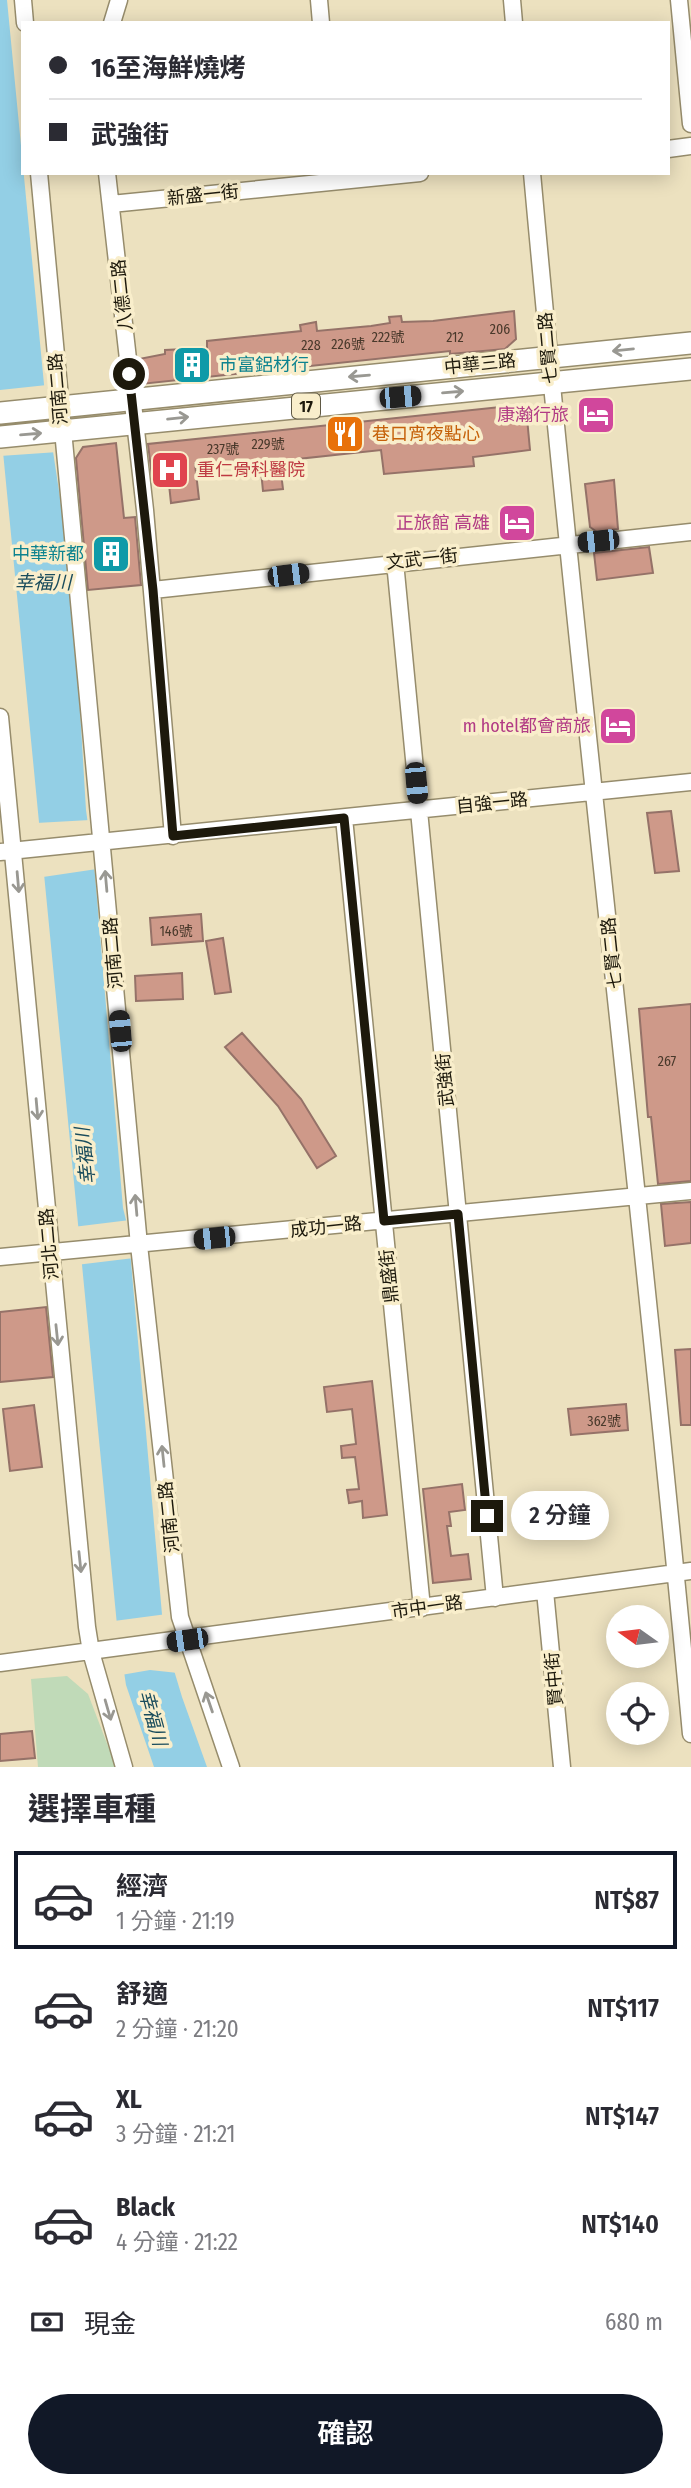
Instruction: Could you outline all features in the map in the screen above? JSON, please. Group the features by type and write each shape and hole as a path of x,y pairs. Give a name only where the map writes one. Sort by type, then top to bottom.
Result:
{"main road":[{"name":"中華三路","path":"60,407 131,397 691,343"},
{"name":"中華三路","path":"62,432 691,369"},
{"name":"17","path":"0,413 60,407"},
{"name":"17","path":"0,437 62,432"}],"street":[{"path":"23,0 25,21"},
{"path":"113,21 118,0"},
{"path":"318,0 321,21"},
{"path":"512,0 514,21"},
{"path":"679,0 691,124"},
{"path":"670,149 691,146"},
{"name":"河南二路","path":"39,175 103,844 133,1246 180,1617 231,1767"},
{"name":"八德二路","path":"107,175 124,302 133,423 153,590 173,836"},
{"name":"新盛一街","path":"111,204 342,177 381,175"},
{"name":"七賢二路","path":"533,175 551,383 595,792 684,1572 691,1734"},
{"name":"文武一街","path":"153,590 691,532"},
{"name":"武強街","path":"396,562 495,1598"},
{"name":"河北二路","path":"0,717 96,1652 124,1767"},
{"name":"自強一路","path":"14,851 691,782"},
{"name":"鼎盛街","path":"344,818 422,1608"},
{"name":"成功一路","path":"0,1257 691,1191"},
{"name":"市中一路","path":"96,1652 684,1572"},
{"name":"賢中街","path":"545,1591 562,1767"},
{"path":"0,1663 96,1652"}],"green space":[{"path":"67,1676 88,1694 116,1767 38,1767 31,1679"}],"water":[{"name":"幸福川","path":"0,0 7,0 21,145 21,175 24,175 46,405 72,577 86,810 95,875 123,1208 128,1228 164,1637 207,1767 154,1767 126,1685 117,1625 0,421"}],"pier":[{"path":"47,385 58,452 0,456 0,390"},
{"path":"90,820 97,869 43,877 36,823"},
{"path":"130,1220 134,1258 76,1265 73,1227"},
{"path":"167,1614 168,1637 178,1673 150,1670 121,1675 114,1642 114,1621"}],"building":[{"path":"514,311 516,339 505,349 450,354 450,351 141,384 139,359 165,354 165,350 207,348 207,341 301,331 300,325 316,322 317,331 390,323 389,317 401,316 402,322 433,321"},
{"path":"511,406 527,418 530,450 473,457 474,466 384,474 381,450 298,459 299,471 281,473 283,489 263,491 260,461 195,464 199,499 171,503 168,475 152,477 148,444"},
{"path":"116,443 124,518 135,517 141,585 88,590 76,458 83,447"},
{"path":"614,480 618,529 597,532 590,527 585,484"},
{"path":"649,547 653,573 597,580 594,553"},
{"path":"671,811 679,871 655,873 647,813"},
{"path":"201,914 203,941 152,945 150,918"},
{"path":"223,938 231,992 215,994 206,941"},
{"path":"182,973 183,999 136,1001 135,976"},
{"path":"691,1004 691,1181 658,1184 651,1117 648,1117 639,1009"},
{"path":"242,1033 301,1099 336,1156 317,1168 278,1106 225,1047"},
{"path":"691,1202 691,1243 665,1246 661,1204"},
{"path":"46,1307 53,1377 0,1382 0,1312"},
{"path":"691,1349 691,1425 681,1425 675,1350"},
{"path":"372,1381 387,1515 363,1518 362,1501 349,1503 347,1490 359,1489 355,1457 342,1458 341,1446 356,1444 352,1409 327,1412 324,1387"},
{"path":"626,1404 628,1430 571,1435 568,1409"},
{"path":"34,1405 42,1467 10,1471 3,1409"},
{"path":"462,1484 465,1510 449,1512 451,1526 447,1526 451,1556 468,1554 471,1579 433,1583 423,1489"},
{"path":"32,1731 35,1758 0,1761 0,1734"}],"place":[{"name":"市富鋁材行","path":"192,365"},
{"name":"康瀚行旅","path":"596,415"},
{"name":"巷口宵夜點心","path":"345,434"},
{"name":"重仁骨科醫院","path":"170,470"},
{"name":"正旅館 高雄","path":"517,523"},
{"name":"中華新都","path":"111,554"},
{"name":"m hotel都會商旅","path":"618,726"}],"route":[{"path":"129,374 153,590 173,836 344,818 384,1221 458,1214 487,1516"}]}
